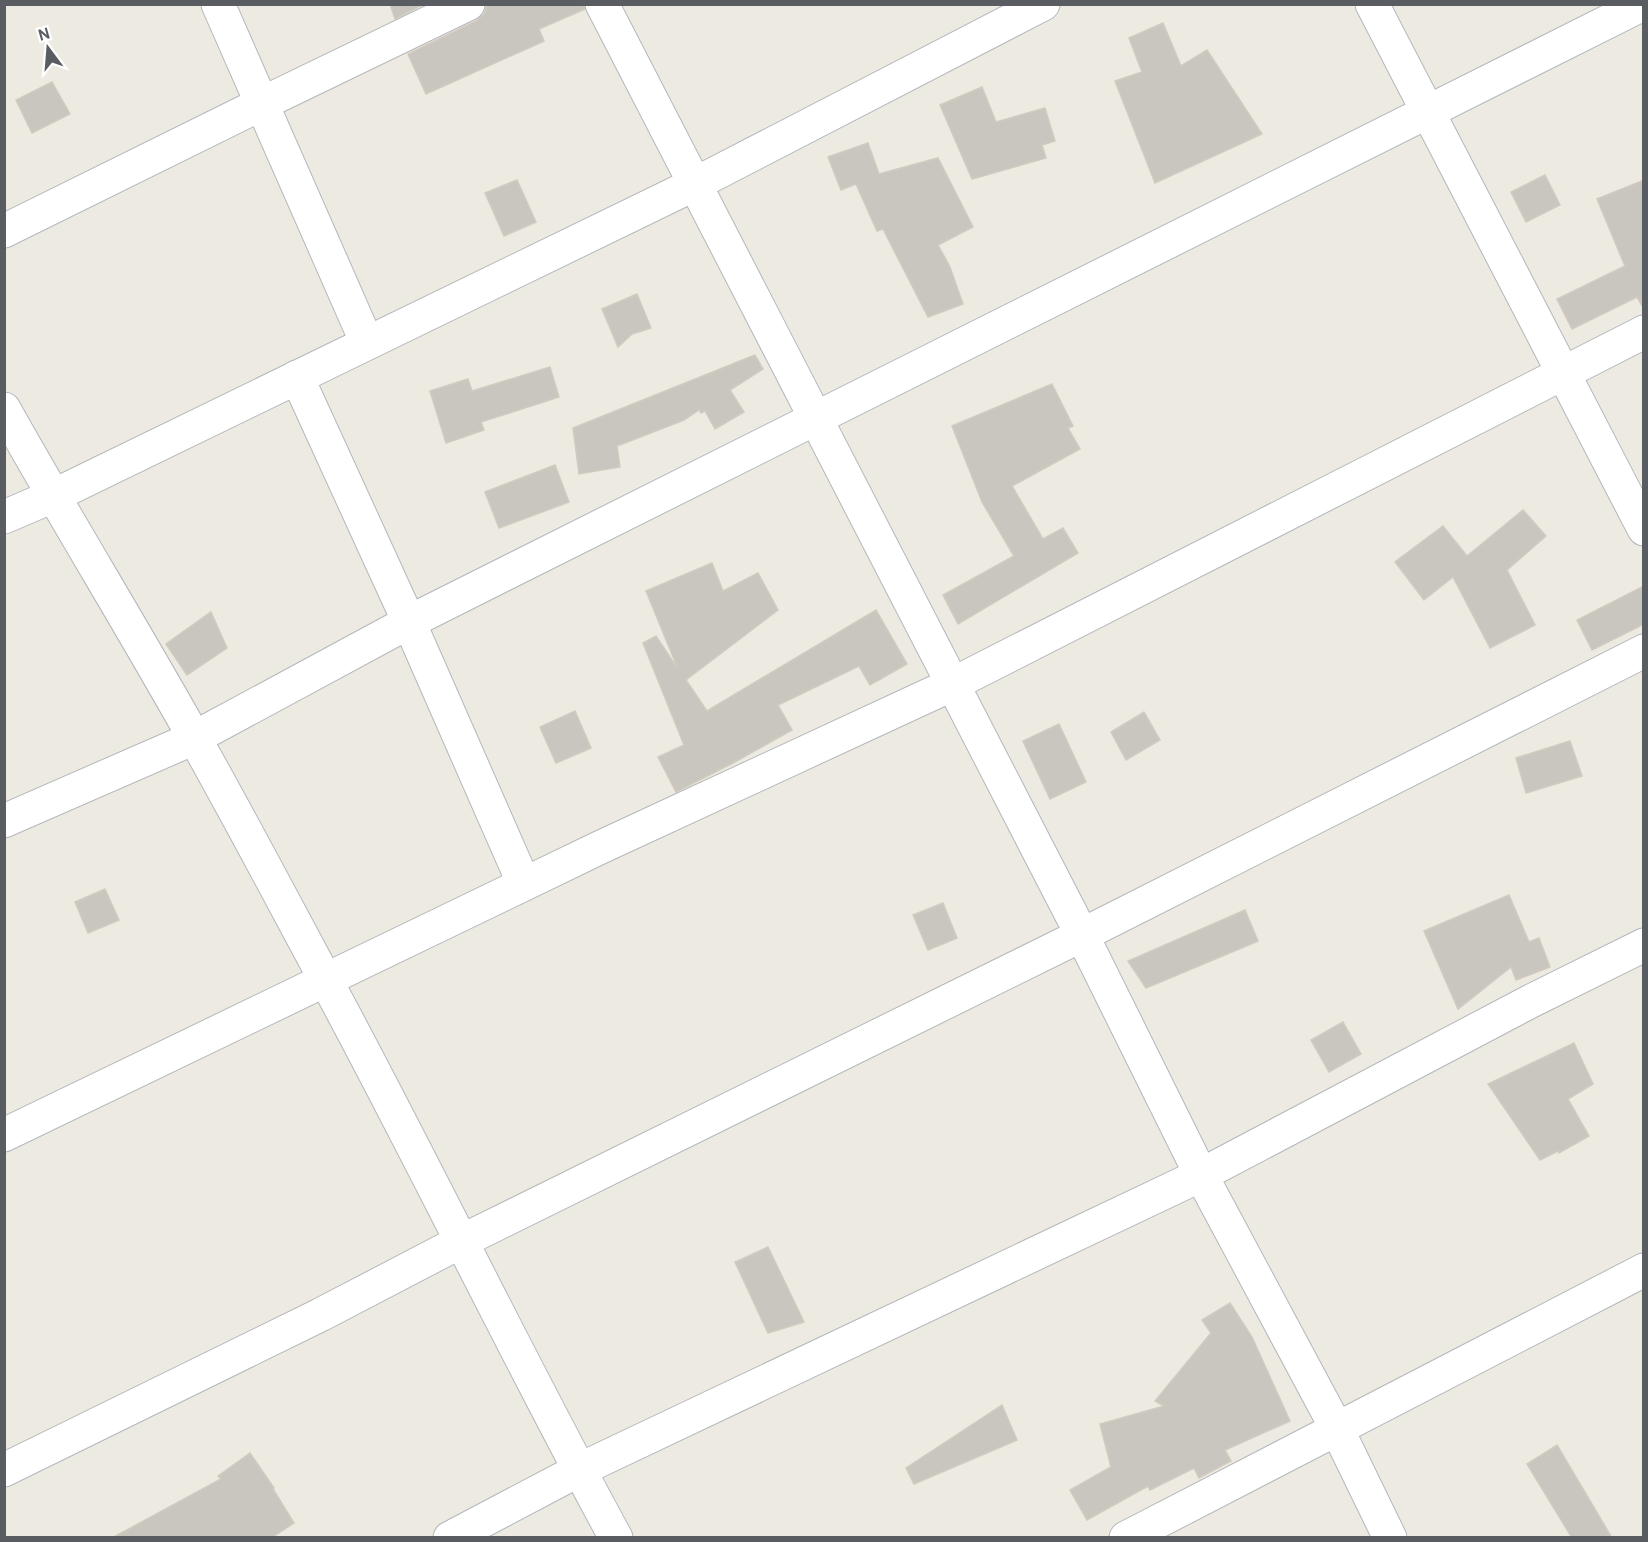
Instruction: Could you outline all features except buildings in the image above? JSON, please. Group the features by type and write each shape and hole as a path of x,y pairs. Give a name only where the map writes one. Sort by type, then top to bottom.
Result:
{"street":[{"path":"218,4 367,344"},
{"path":"4,231 468,4"},
{"path":"602,4 1082,935 1201,1175 1337,1429 1390,1538"},
{"path":"4,517 53,496 695,184 1043,4"},
{"path":"1372,4 1644,530"},
{"path":"4,821 194,738 409,621 1643,4"},
{"path":"4,1135 524,884 953,684 1644,332"},
{"path":"297,377 409,621 524,884"},
{"path":"4,409 194,738 326,980 616,1538"},
{"path":"4,1470 1082,935 1644,651"},
{"path":"450,1538 579,1470 1201,1175 1531,1001 1644,945"},
{"path":"1126,1538 1644,1270"}]}
